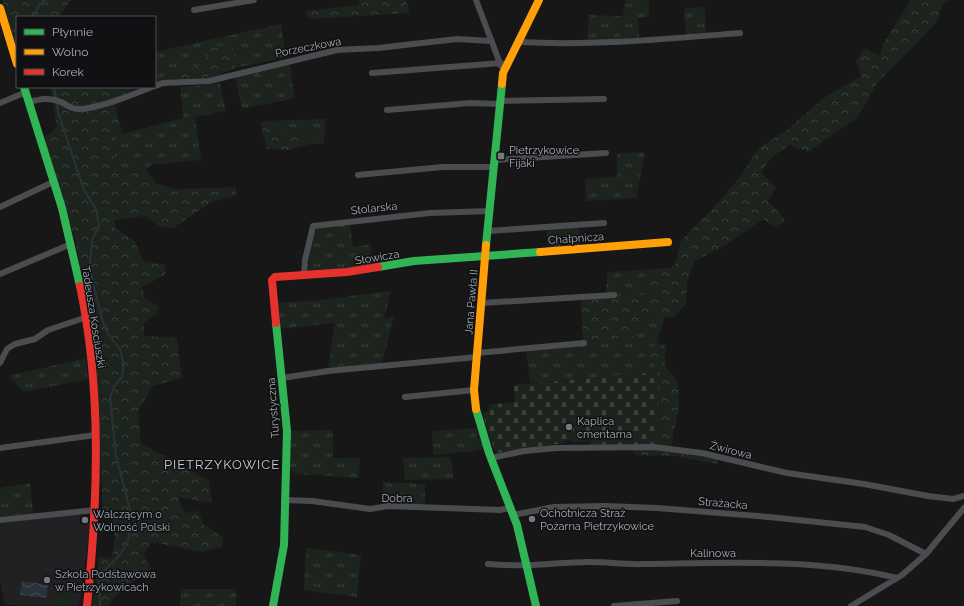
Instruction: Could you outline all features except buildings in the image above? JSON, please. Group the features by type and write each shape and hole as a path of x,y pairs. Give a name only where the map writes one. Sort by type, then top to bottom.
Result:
{"street":[{"path":"194,10 254,0"},
{"path":"372,73 504,67 491,41 476,0"},
{"name":"Jana Pawła II","path":"536,606 528,565 512,512 491,458 476,411 474,390 493,163 504,67 519,42 539,0"},
{"path":"0,8 16,61"},
{"path":"519,42 550,44 646,41 740,33"},
{"name":"Porzeczkowa","path":"156,86 163,83 209,80 337,50 378,48 457,39 491,41"},
{"path":"29,102 42,98 53,99 62,102 70,108 79,110 101,105 149,88"},
{"path":"0,103 25,90"},
{"name":"Tadeusza Kościuszki","path":"25,90 71,244 91,360 95,435 95,510 93,559 87,606"},
{"path":"387,110 471,103 604,99"},
{"path":"358,175 606,153"},
{"path":"0,207 53,182"},
{"name":"Stolarska","path":"304,276 305,260 313,226 430,213 489,211"},
{"path":"488,231 604,223"},
{"name":"Chałpnicza","path":"486,256 668,242"},
{"path":"0,274 71,244"},
{"name":"Słowicza","path":"272,280 275,277 304,276 375,269 414,262 486,256"},
{"name":"Turystyczna","path":"272,280 287,430 284,546 273,606"},
{"path":"482,303 614,295"},
{"path":"0,363 7,349 15,344 35,339 48,330 84,318"},
{"path":"282,378 328,371 584,343"},
{"path":"405,397 474,390"},
{"path":"0,448 95,435"},
{"name":"Żwirowa","path":"491,458 524,451 556,448 654,447 702,453 787,473 953,499 964,496"},
{"path":"851,606 897,578 926,554 962,511 961,502 953,499"},
{"name":"Dobra","path":"284,500 312,501 370,509 388,506 500,510 512,512"},
{"name":"Strażacka","path":"512,512 554,507 605,506 665,508 769,517 865,527 889,535 926,554"},
{"path":"0,520 95,510"},
{"name":"Kalinowa","path":"488,564 528,565 593,562 642,564 787,564 875,572 897,578"},
{"path":"614,606 677,600"}],"shaded area":[{"name":"Szkoła Podstawowa w Pietrzykowicach","path":"80,514 80,524 89,524 88,544 79,606 5,605 0,581 0,522"}],"green space":[{"path":"2,0 71,0 60,16 16,16 16,46"},
{"path":"359,0 406,0 410,13 309,19 305,11 359,5"},
{"path":"625,0 649,0 649,17 638,18 639,39 587,41 589,15 623,16"},
{"path":"911,0 950,0 942,4 937,22 877,83 858,117 808,152 789,145 772,157 761,173 776,187 768,201 785,219 777,228 763,219 721,248 694,261 687,283 686,304 674,317 648,315 632,339 583,341 581,299 648,295 652,275 670,268 675,264 681,241 736,182 759,148 787,130 824,98 861,76 856,60 866,48 880,57 883,44"},
{"path":"705,7 706,34 686,35 684,8"},
{"path":"281,24 286,57 235,68 232,43 204,64 182,72 180,79 156,82 156,52"},
{"path":"232,43 235,68 212,77 180,79 181,72 204,64 209,49"},
{"path":"289,62 295,98 242,109 235,76"},
{"path":"220,82 226,111 195,117 201,160 150,165 147,171 113,173 114,140 122,134 183,118 180,87 206,85"},
{"path":"49,88 138,88 111,99 115,104 122,134 114,140 113,173 147,171 157,184 177,189 235,187 237,196 213,201 173,228 161,227 144,216 114,220 115,228 135,241 143,261 166,265 165,275 142,287 145,298 159,307 157,313 144,323 144,336 177,338 182,378 153,386 138,411 141,443 209,481 212,503 178,497 184,513 198,511 204,525 223,537 222,547 201,552 152,542 143,554 150,568 148,573 128,585 110,602 110,606 92,606 99,557 112,558 115,537 110,513 103,515 96,352 75,239 44,138 57,127 51,91"},
{"path":"326,119 324,144 310,144 308,133 288,135 266,121"},
{"path":"266,121 288,135 308,133 310,144 288,150 267,149 260,122"},
{"path":"645,152 636,198 586,201 585,179 617,177 617,154"},
{"path":"350,224 353,247 371,244 372,266 308,271 310,246 315,227"},
{"path":"579,226 580,247 548,249 547,228"},
{"path":"670,268 652,275 648,295 616,297 606,294 607,272"},
{"path":"391,291 384,319 394,316 382,363 328,368 335,323 280,329 276,303 319,300"},
{"path":"648,315 665,316 657,343 646,352 659,372 530,383 526,350 583,341 632,339"},
{"path":"657,343 667,346 665,362 667,369 678,381 679,407 671,447 658,445 659,372 646,352"},
{"path":"86,358 88,379 24,392 8,376"},
{"path":"659,372 658,445 591,445 590,441 571,442 570,440 564,440 564,443 496,453 487,430 483,412 489,411 489,405 515,402 514,385"},
{"path":"476,428 484,448 475,451 433,455 432,431"},
{"path":"333,430 333,458 360,458 359,478 298,474 288,470 289,431"},
{"path":"631,449 675,451 697,454 718,460 717,464 674,456 635,455"},
{"path":"451,457 454,479 405,480 403,458"},
{"path":"383,482 425,484 425,506 383,503"},
{"path":"30,483 33,513 0,517 0,488"},
{"path":"306,548 361,555 357,597 304,590"},
{"path":"56,588 73,591 71,606 54,606"},
{"path":"181,589 236,589 236,606 180,606"}],"water":[{"path":"22,581 48,585 46,598 20,595"}],"waterway":[{"path":"34,16 39,5 45,0"},
{"path":"54,88 56,98"},
{"path":"57,103 58,112 84,190 96,209 99,226 92,240 90,264 93,283 102,319 108,334 120,349 124,365 122,377 115,385 110,397 116,456 130,510 129,537 121,554 102,573 99,583 100,606"}],"traffic: fast":[{"path":"486,245 502,84"},
{"path":"24,88 62,208 80,286"},
{"path":"378,267 414,261 540,252"},
{"path":"273,606 284,545 287,431 276,323"},
{"path":"476,409 489,453 517,525 536,606"}],"traffic: slow":[{"path":"502,84 503,73 539,0"},
{"path":"0,8 16,61"},
{"path":"540,252 668,242"},
{"path":"476,409 474,390 486,245"}],"traffic: jam":[{"path":"276,323 272,280 275,277 347,272 378,267"},
{"path":"80,286 92,365 96,446 94,526 87,606"}],"place":[{"name":"Pietrzykowice Fijaki","path":"501,156"},
{"name":"Kaplica cmentarna","path":"569,427"},
{"name":"Ochotnicza Straż Pożarna Pietrzykowice","path":"532,519"},
{"name":"Walczącym o Wolność Polski","path":"85,520"},
{"name":"Szkoła Podstawowa w Pietrzykowicach","path":"47,580"}],"district":[{"name":"PIETRZYKOWICE","path":"222,464"}]}
